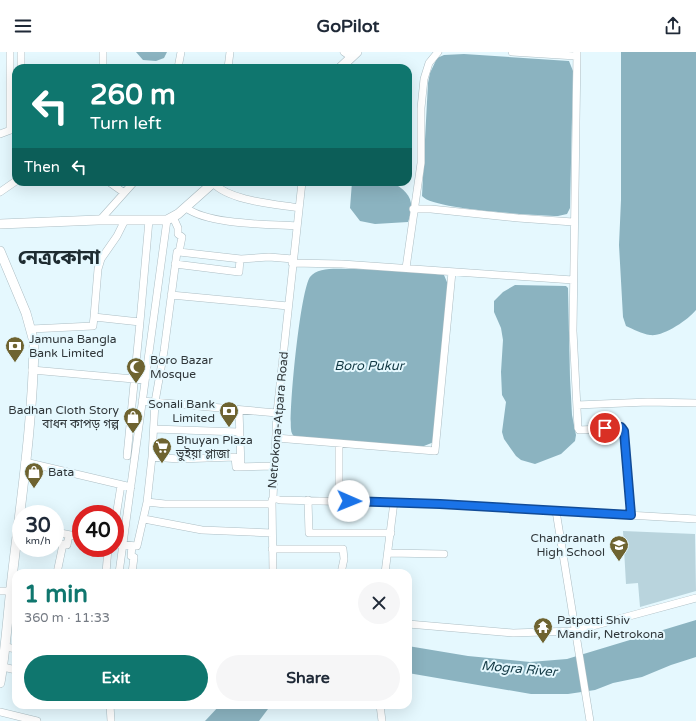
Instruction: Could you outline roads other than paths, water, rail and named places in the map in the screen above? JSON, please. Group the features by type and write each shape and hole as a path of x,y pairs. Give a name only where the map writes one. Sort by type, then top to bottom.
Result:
{"main road":[{"path":"343,64 351,54"},
{"path":"0,224 100,220 150,220 170,218 186,208 207,186"},
{"path":"0,251 26,313 34,342 22,505"},
{"path":"15,569 16,557"},
{"path":"0,684 6,647 12,588"}],"street":[{"path":"10,52 12,103"},
{"path":"21,52 21,64"},
{"path":"103,52 103,64"},
{"path":"179,64 181,52"},
{"path":"228,64 230,52"},
{"path":"406,268 413,209 421,163 421,108 424,79 429,63 438,52"},
{"path":"512,52 576,54 573,222 573,331 576,405 579,430 623,428 631,515"},
{"path":"0,134 12,129"},
{"path":"0,192 12,184"},
{"path":"115,186 123,192"},
{"path":"100,220 130,186"},
{"path":"215,186 219,190 235,196 299,208"},
{"name":"Netrokona-Atpara Road","path":"302,186 277,413 272,500 394,502 696,519"},
{"path":"186,208 194,214 238,222 297,226"},
{"path":"413,209 431,209 573,222"},
{"path":"124,546 137,546 147,502 152,457 155,402 164,352 175,264 182,237 178,234 177,227 170,218"},
{"path":"124,539 145,380 170,218"},
{"path":"31,329 93,326 98,269 101,259 117,236 125,220"},
{"path":"127,456 150,220"},
{"path":"179,252 240,259 269,257 293,261 573,280"},
{"path":"175,264 239,272 240,259"},
{"path":"276,438 339,445 435,452 452,272"},
{"path":"171,295 288,306"},
{"path":"94,317 140,322"},
{"path":"32,370 145,380"},
{"path":"142,401 277,413"},
{"path":"576,405 648,402 696,403"},
{"path":"239,410 241,467"},
{"path":"154,429 239,432"},
{"path":"339,445 339,501"},
{"path":"152,457 180,459 235,457 236,467 274,466"},
{"path":"25,462 131,487"},
{"path":"118,505 121,485"},
{"path":"147,502 165,504 272,500 273,569"},
{"path":"308,500 308,533 391,532"},
{"path":"386,569 394,502"},
{"path":"556,511 574,634 590,721"},
{"path":"144,519 202,530 272,533"},
{"path":"64,534 72,536"},
{"path":"58,569 63,544 67,545 69,535"},
{"path":"132,546 131,556 134,556 132,569"},
{"path":"272,549 343,549 344,559 342,569"},
{"path":"388,553 444,554"},
{"path":"106,569 107,557"},
{"path":"120,569 121,557"},
{"path":"0,591 11,592"},
{"path":"412,624 513,634 574,634 696,598"},
{"path":"6,647 12,648"},
{"path":"3,667 12,669"},
{"path":"110,709 111,721"},
{"path":"380,709 382,721"},
{"path":"0,712 37,721"}],"water":[{"path":"136,52 167,52 164,58 156,61 143,60"},
{"path":"621,52 696,52 696,310 675,327 655,335 644,334 626,326 623,317 619,245 621,200"},
{"path":"464,54 569,61 573,71 570,208 567,214 558,216 486,211 445,205 430,201 422,196 428,83 430,73 437,58 444,55"},
{"path":"352,186 398,186 406,193 411,202 408,222 375,224 360,221 350,208"},
{"name":"Boro Pukur","path":"330,269 403,270 444,275 449,287 434,442 424,446 411,447 295,438 291,429 293,376 299,326 306,287 310,277 318,271"},
{"path":"515,285 566,286 568,288 570,378 572,415 576,435 575,441 561,454 535,464 521,460 516,456 504,439 502,432 506,402 502,395 501,372 503,340 501,328 494,312 494,301 503,292"},
{"name":"Mogra River","path":"696,620 696,657 642,677 613,683 595,690 568,694 531,694 412,674 412,647 468,656 530,662 567,659"},
{"path":"216,709 268,709 259,721 205,721"}],"place":[{"name":"Jamuna Bangla Bank Limited","path":"15,363"},
{"name":"Boro Bazar Mosque","path":"136,384"},
{"name":"Sonali Bank Limited","path":"229,428"},
{"name":"Badhan Cloth Story বাধন কাপড় গল্প","path":"133,434"},
{"name":"Bhuyan Plaza ভুইয়া প্লাজা","path":"162,464"},
{"name":"Bata","path":"34,489"},
{"name":"Chandranath High School","path":"619,562"},
{"name":"Patpotti Shiv Mandir, Netrokona","path":"543,644"}],"district":[{"name":"নেত্রকোনা","path":"59,258"}]}
